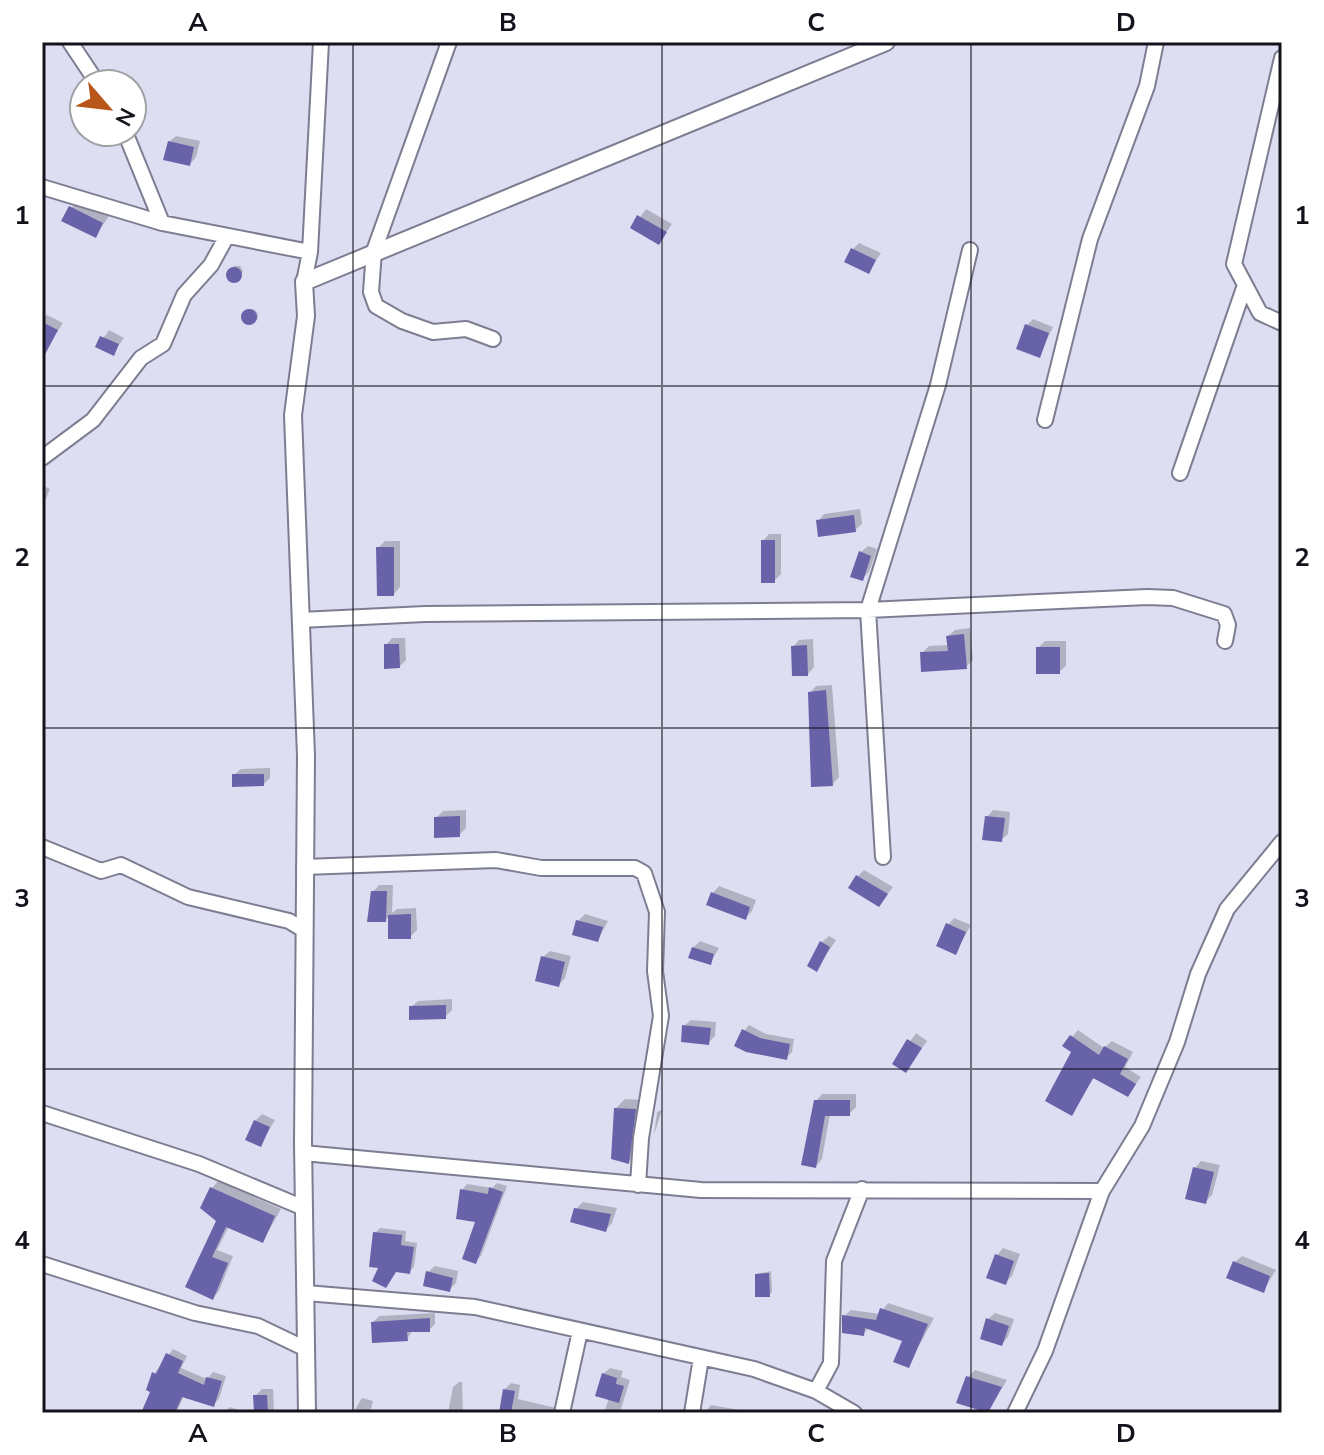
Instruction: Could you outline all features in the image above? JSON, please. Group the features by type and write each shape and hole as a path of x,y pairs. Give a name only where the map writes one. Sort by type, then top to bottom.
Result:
{"street":[{"path":"70,42 87,68"},
{"path":"307,1413 303,1153 306,756 293,415 306,316 304,282 310,252 321,42"},
{"path":"449,42 374,251 371,292 376,306 387,315 433,332 466,329 493,339"},
{"path":"304,282 886,42"},
{"path":"1045,420 1090,239 1147,86 1156,42"},
{"path":"1282,58 1234,264 1260,313 1282,323"},
{"path":"132,148 162,223"},
{"path":"42,187 162,223 310,252"},
{"path":"42,458 93,420 141,358 163,344 184,295 211,265 227,236"},
{"path":"883,857 868,610 938,385 970,250"},
{"path":"1180,473 1245,285"},
{"path":"300,620 425,614 868,610 1105,598 1173,598 1224,614 1228,625 1225,641"},
{"path":"1015,1413 1045,1351 1102,1191 1142,1126 1177,1042 1198,974 1227,909 1282,842"},
{"path":"42,847 101,871 121,865 188,897 289,921 304,930"},
{"path":"304,867 496,860 541,868 635,868 644,873 657,912 655,971 661,1016 641,1138 638,1185"},
{"path":"42,1113 199,1164 304,1208"},
{"path":"303,1153 701,1190 1102,1191"},
{"path":"816,1391 831,1363 834,1261 862,1189"},
{"path":"42,1264 195,1313 258,1326 306,1349"},
{"path":"306,1293 475,1307 754,1369 816,1391 836,1407 854,1413"},
{"path":"562,1413 580,1331"},
{"path":"692,1413 701,1358"}],"building":[{"path":"168,141 194,147 190,166 163,160"},
{"path":"69,206 103,223 96,238 61,221"},
{"path":"637,215 667,232 659,245 630,228"},
{"path":"851,248 876,260 869,274 844,262"},
{"path":"234,267 242,275 234,283 226,275"},
{"path":"246,309 252,309 257,317 255,323 246,325 241,320 241,314"},
{"path":"42,322 58,330 42,360"},
{"path":"1025,324 1049,333 1040,358 1016,349"},
{"path":"100,336 119,344 114,356 95,347"},
{"path":"854,515 856,532 818,537 816,520"},
{"path":"761,540 775,540 775,583 761,583"},
{"path":"376,547 394,547 394,596 377,596"},
{"path":"859,551 871,556 863,581 850,577"},
{"path":"964,634 967,669 921,672 920,652 948,651 946,636"},
{"path":"384,644 399,644 400,668 384,669"},
{"path":"807,645 808,676 792,676 791,646"},
{"path":"1036,647 1060,647 1060,674 1036,674"},
{"path":"826,690 833,786 811,787 808,692"},
{"path":"232,774 264,774 264,786 232,787"},
{"path":"460,816 460,837 434,838 434,817"},
{"path":"985,816 1005,818 1002,842 982,840"},
{"path":"856,875 888,894 879,907 848,888"},
{"path":"371,891 387,891 386,922 367,922"},
{"path":"711,892 750,907 746,920 706,905"},
{"path":"411,914 411,939 388,939 388,915"},
{"path":"576,920 603,927 598,942 572,935"},
{"path":"946,923 966,932 956,955 936,946"},
{"path":"820,941 830,947 817,972 807,966"},
{"path":"692,947 714,954 711,965 688,958"},
{"path":"541,956 565,962 559,987 535,981"},
{"path":"446,1005 446,1019 409,1020 409,1006"},
{"path":"682,1025 711,1028 709,1045 681,1042"},
{"path":"742,1029 760,1038 790,1044 787,1060 746,1052 734,1046"},
{"path":"1070,1035 1099,1055 1104,1046 1128,1059 1120,1074 1136,1084 1128,1097 1093,1078 1072,1116 1045,1101 1071,1052 1062,1046"},
{"path":"907,1039 922,1048 906,1073 892,1064"},
{"path":"814,1100 850,1100 850,1116 825,1116 816,1168 801,1165"},
{"path":"614,1108 636,1109 629,1164 611,1159"},
{"path":"254,1120 270,1127 261,1147 245,1140"},
{"path":"1193,1167 1214,1172 1206,1204 1185,1199"},
{"path":"210,1187 275,1216 263,1243 226,1227 212,1257 228,1263 213,1300 185,1287 216,1221 200,1208"},
{"path":"489,1187 503,1192 476,1264 462,1259 475,1222 456,1219 460,1189 488,1194"},
{"path":"574,1208 611,1214 606,1232 570,1222"},
{"path":"373,1232 402,1235 401,1245 414,1247 410,1274 396,1272 386,1288 372,1281 378,1268 369,1267"},
{"path":"995,1254 1014,1261 1006,1285 986,1278"},
{"path":"1233,1261 1270,1276 1264,1293 1226,1278"},
{"path":"426,1271 453,1278 450,1292 423,1286"},
{"path":"769,1273 770,1297 755,1297 755,1274"},
{"path":"880,1308 928,1324 909,1368 893,1362 902,1341 865,1328 864,1336 842,1333 842,1315 876,1320"},
{"path":"430,1318 430,1332 407,1332 408,1341 372,1343 371,1322"},
{"path":"986,1318 1009,1326 1002,1346 980,1339"},
{"path":"166,1353 183,1361 178,1373 204,1385 206,1377 222,1381 214,1407 182,1397 175,1413 141,1413 150,1392 146,1390 152,1372 156,1374"},
{"path":"602,1373 617,1378 616,1384 624,1386 619,1403 595,1396"},
{"path":"966,1376 1002,1387 988,1413 956,1403"},
{"path":"503,1389 515,1391 511,1413 499,1413"},
{"path":"253,1395 267,1395 268,1413 254,1413"}]}
